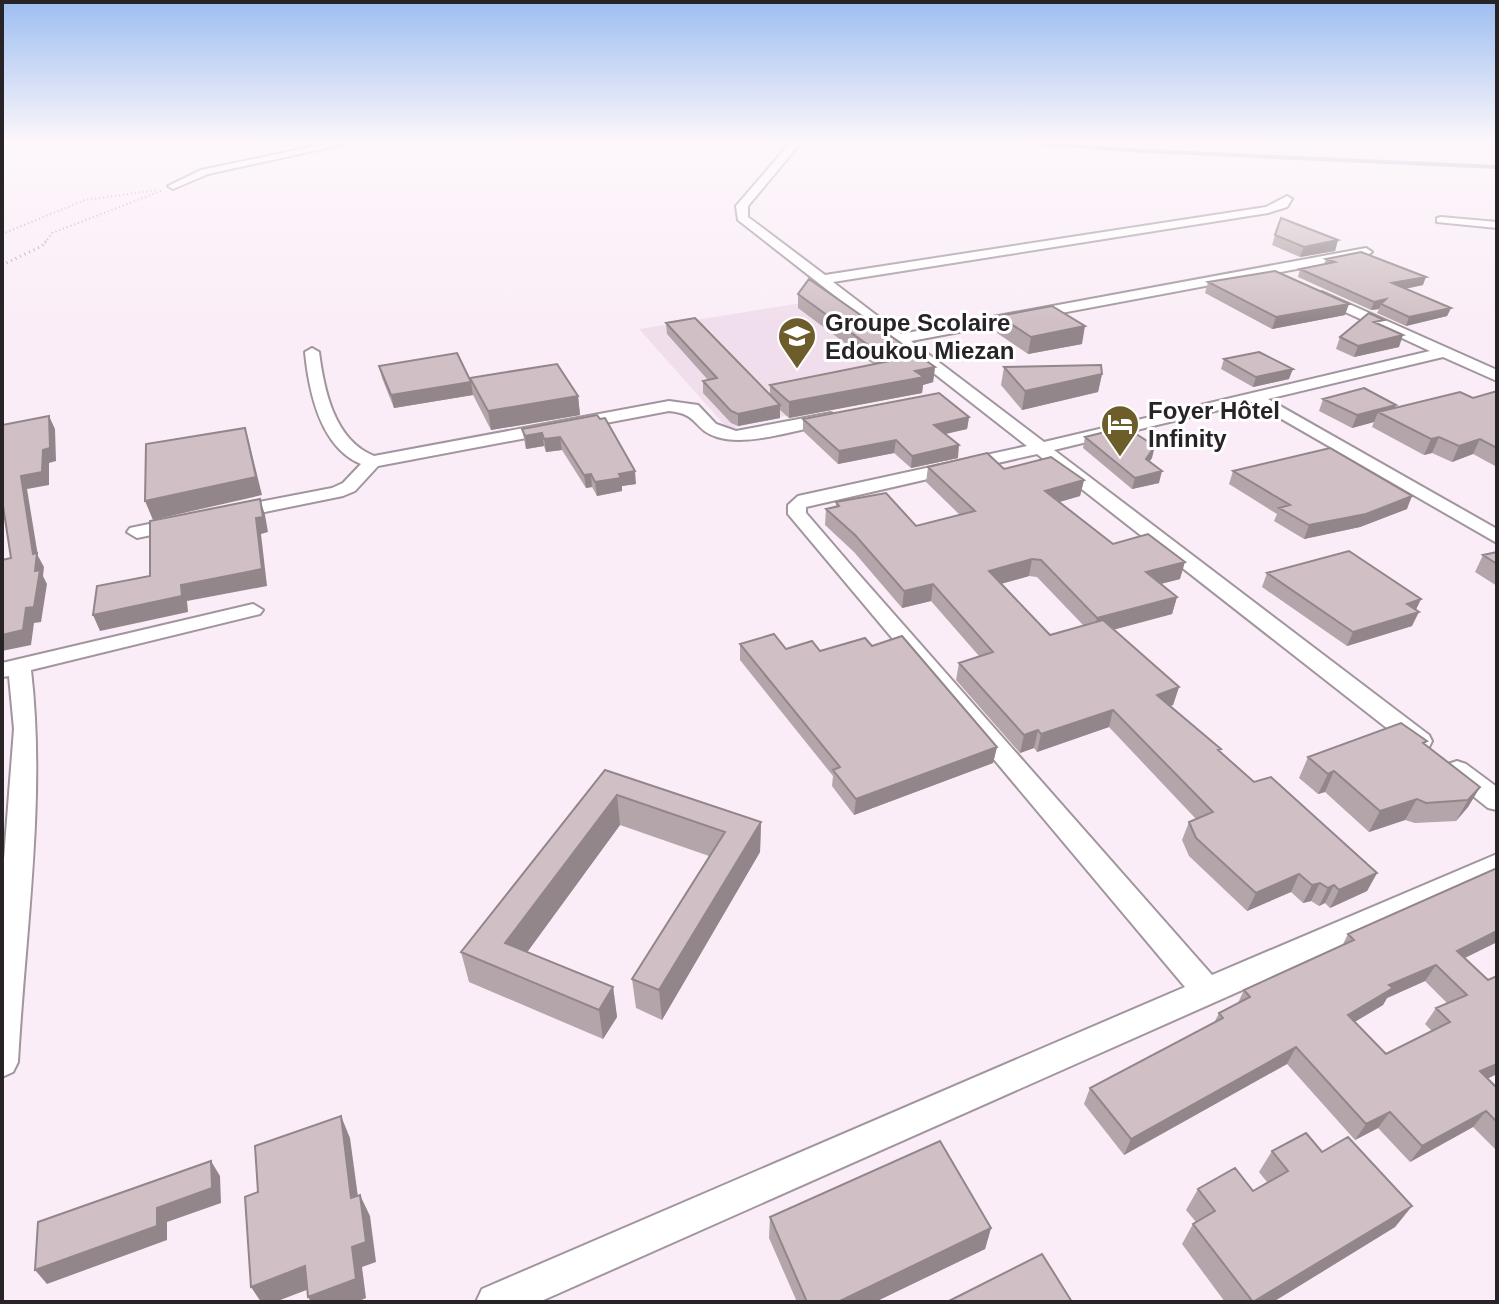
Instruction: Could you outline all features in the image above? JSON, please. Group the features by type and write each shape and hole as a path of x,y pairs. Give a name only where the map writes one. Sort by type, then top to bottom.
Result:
{"street":[{"path":"746,202 741,213 747,222 1497,801"},
{"path":"820,280 1268,210 1285,202"},
{"path":"1441,220 1497,225"},
{"path":"897,339 1366,252"},
{"path":"1266,271 1294,284"},
{"path":"1308,290 1497,376"},
{"path":"312,352 315,382 333,429 361,460 372,462 669,406 692,408 709,429 720,435 736,436 842,416"},
{"path":"1208,992 797,514 797,505 804,500 1041,448 1444,352"},
{"path":"944,396 966,392"},
{"path":"1254,397 1497,537"},
{"path":"137,532 337,492 349,487 372,462"},
{"path":"2,1062 24,792 26,729 11,667 253,610"},
{"path":"495,1302 1497,865"}],"path":[{"path":"2,234 76,202"},
{"path":"2,265 42,246 52,233 132,202"}],"shaded area":[{"name":"Groupe Scolaire Edoukou Miezan","path":"820,300 936,382 728,429 639,329"}],"building":[{"path":"1281,218 1338,240 1304,247 1275,235"},
{"path":"1361,252 1426,277 1392,283 1451,308 1409,317 1381,304 1386,299 1374,302 1300,269 1335,262 1326,259"},
{"path":"1275,271 1349,304 1276,317 1208,282"},
{"path":"809,279 935,367 915,371 924,377 789,402 770,385 890,361 798,294"},
{"path":"1052,306 1085,326 1031,337 999,316"},
{"path":"1369,313 1384,320 1374,322 1403,335 1358,346 1340,337"},
{"path":"695,318 780,405 738,414 731,411 703,381 717,378 666,323"},
{"path":"1259,352 1293,369 1256,377 1224,359"},
{"path":"457,353 471,382 391,395 379,366"},
{"path":"557,364 578,396 488,411 470,378"},
{"path":"1101,365 1102,374 1025,391 1004,367"},
{"path":"1364,388 1396,405 1357,415 1323,399"},
{"path":"1497,391 1497,448 1480,439 1459,446 1439,437 1431,439 1378,412 1460,392 1473,398"},
{"path":"939,393 969,417 934,425 959,445 912,456 896,440 839,451 803,419"},
{"path":"597,415 600,419 605,418 635,471 619,474 621,478 595,482 591,474 584,475 560,437 544,439 542,433 525,436 522,429"},
{"path":"49,416 50,448 43,450 42,472 21,476 33,554 37,553 35,571 40,570 34,607 26,608 23,630 2,635 2,560 11,558 2,499 2,425"},
{"path":"1125,427 1155,446 1146,459 1162,471 1135,478 1085,437"},
{"path":"245,428 256,477 145,501 146,444"},
{"path":"1330,448 1412,496 1366,514 1309,525 1279,508 1290,505 1233,471"},
{"path":"987,453 1004,469 1051,457 1084,480 1045,491 1113,544 1148,534 1185,562 1146,572 1177,597 1097,618 1041,560 1032,559 989,571 1050,635 1103,620 1179,687 1157,695 1221,749 1218,750 1254,782 1271,777 1377,873 1339,890 1334,885 1328,888 1320,883 1312,885 1299,874 1256,893 1196,838 1189,822 1213,812 1113,710 1041,734 1038,730 1024,735 959,663 993,652 933,584 904,591 855,535 826,509 839,506 836,502 886,493 916,526 975,511 928,467"},
{"path":"260,499 263,517 256,518 262,569 181,585 182,596 93,615 97,586 150,576 150,521"},
{"path":"1349,551 1421,599 1407,604 1419,612 1353,632 1267,573"},
{"path":"1497,552 1497,564 1483,555"},
{"path":"774,634 786,649 812,641 820,651 865,638 872,646 902,636 997,747 856,799 833,770 840,767 740,644"},
{"path":"1401,723 1480,787 1468,800 1426,803 1417,799 1380,811 1334,771 1328,774 1308,757"},
{"path":"605,770 761,822 659,990 632,979 725,832 617,795 505,943 613,987 599,1010 461,952"},
{"path":"1497,868 1497,931 1457,951 1488,980 1497,976 1497,1064 1480,1071 1497,1088 1497,1122 1486,1111 1422,1146 1390,1112 1366,1124 1296,1047 1131,1139 1090,1088 1223,1018 1219,1013 1250,997 1244,990 1354,940 1348,934","holes":["1436,965 1467,995 1436,1008 1450,1022 1386,1054 1348,1015 1393,988 1389,985"]},
{"path":"341,1116 351,1198 360,1195 366,1242 352,1247 356,1279 308,1297 305,1266 251,1287 245,1197 258,1192 255,1146"},
{"path":"1306,1133 1322,1152 1348,1137 1412,1206 1253,1302 1193,1224 1215,1211 1198,1189 1235,1168 1253,1191 1288,1171 1272,1151"},
{"path":"940,1141 991,1228 838,1302 807,1302 770,1217"},
{"path":"211,1161 212,1188 157,1208 157,1226 35,1270 38,1222"},
{"path":"1042,1254 1072,1302 947,1302"}],"place":[{"name":"Groupe Scolaire Edoukou Miezan","path":"797,370"},
{"name":"Foyer Hôtel Infinity","path":"1120,458"}]}
